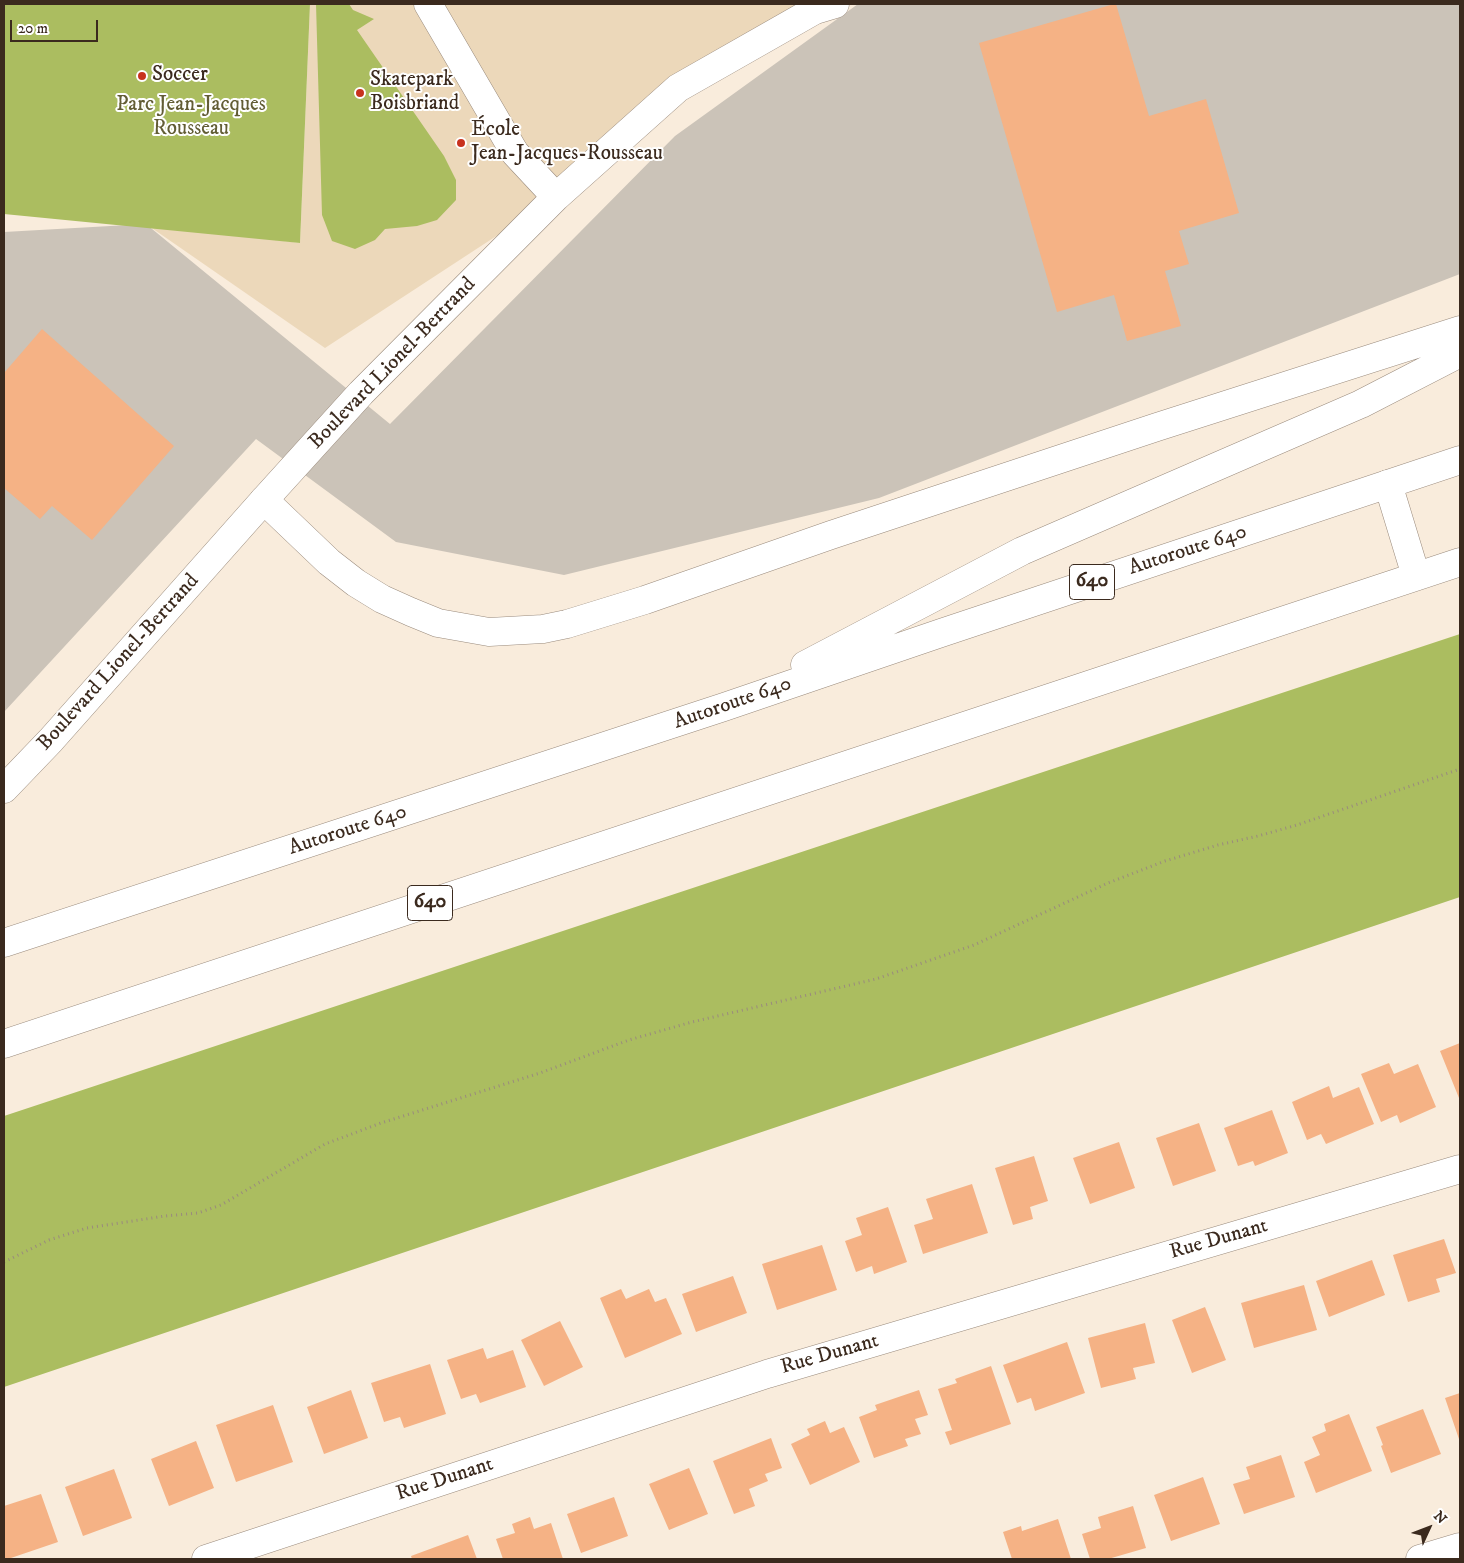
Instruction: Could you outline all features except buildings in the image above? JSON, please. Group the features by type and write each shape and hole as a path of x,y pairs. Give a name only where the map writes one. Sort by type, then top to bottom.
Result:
{"main road":[{"path":"428,4 515,153 556,197"},
{"name":"Boulevard Lionel-Bertrand","path":"4,789 51,740 362,392 556,197 678,88 815,10 835,4"},
{"path":"264,500 329,562 382,600 438,623 489,632 543,629 567,624 645,600 831,535 1157,427 1460,330"},
{"path":"724,707 1022,552 1361,404 1460,353"},
{"name":"Autoroute 640","path":"4,943 724,707 1460,460"},
{"path":"1388,484 1416,576"},
{"name":"640","path":"4,1044 1460,562"},
{"name":"Rue Dunant","path":"206,1559 767,1374 1460,1169"},
{"path":"1420,1559 1460,1547"}],"path":[{"path":"4,1262 49,1240 87,1228 198,1213 222,1205 325,1144 381,1123 540,1073 629,1040 692,1022 876,979 974,945 1108,883 1164,861 1297,825 1460,769"}],"shaded area":[{"name":"École Jean-Jacques-Rousseau","path":"310,4 829,4 678,88 556,197 325,348 146,224 300,243"},
{"path":"858,4 1460,4 1460,274 879,498 564,575 396,542 256,439 4,712 4,232 146,224 390,424 675,136"}],"green space":[{"name":"Parc Jean-Jacques Rousseau","path":"4,4 310,4 300,243 4,214"},
{"name":"Skatepark Boisbriand","path":"316,4 349,4 353,10 374,19 357,30 444,156 456,180 456,200 437,220 417,226 385,229 375,240 355,249 332,241 322,215"},
{"path":"1460,634 1460,897 4,1387 4,1116"}],"place":[{"name":"Soccer","path":"142,76"},
{"name":"Skatepark Boisbriand","path":"360,93"},
{"name":"École Jean-Jacques-Rousseau","path":"461,143"}]}
